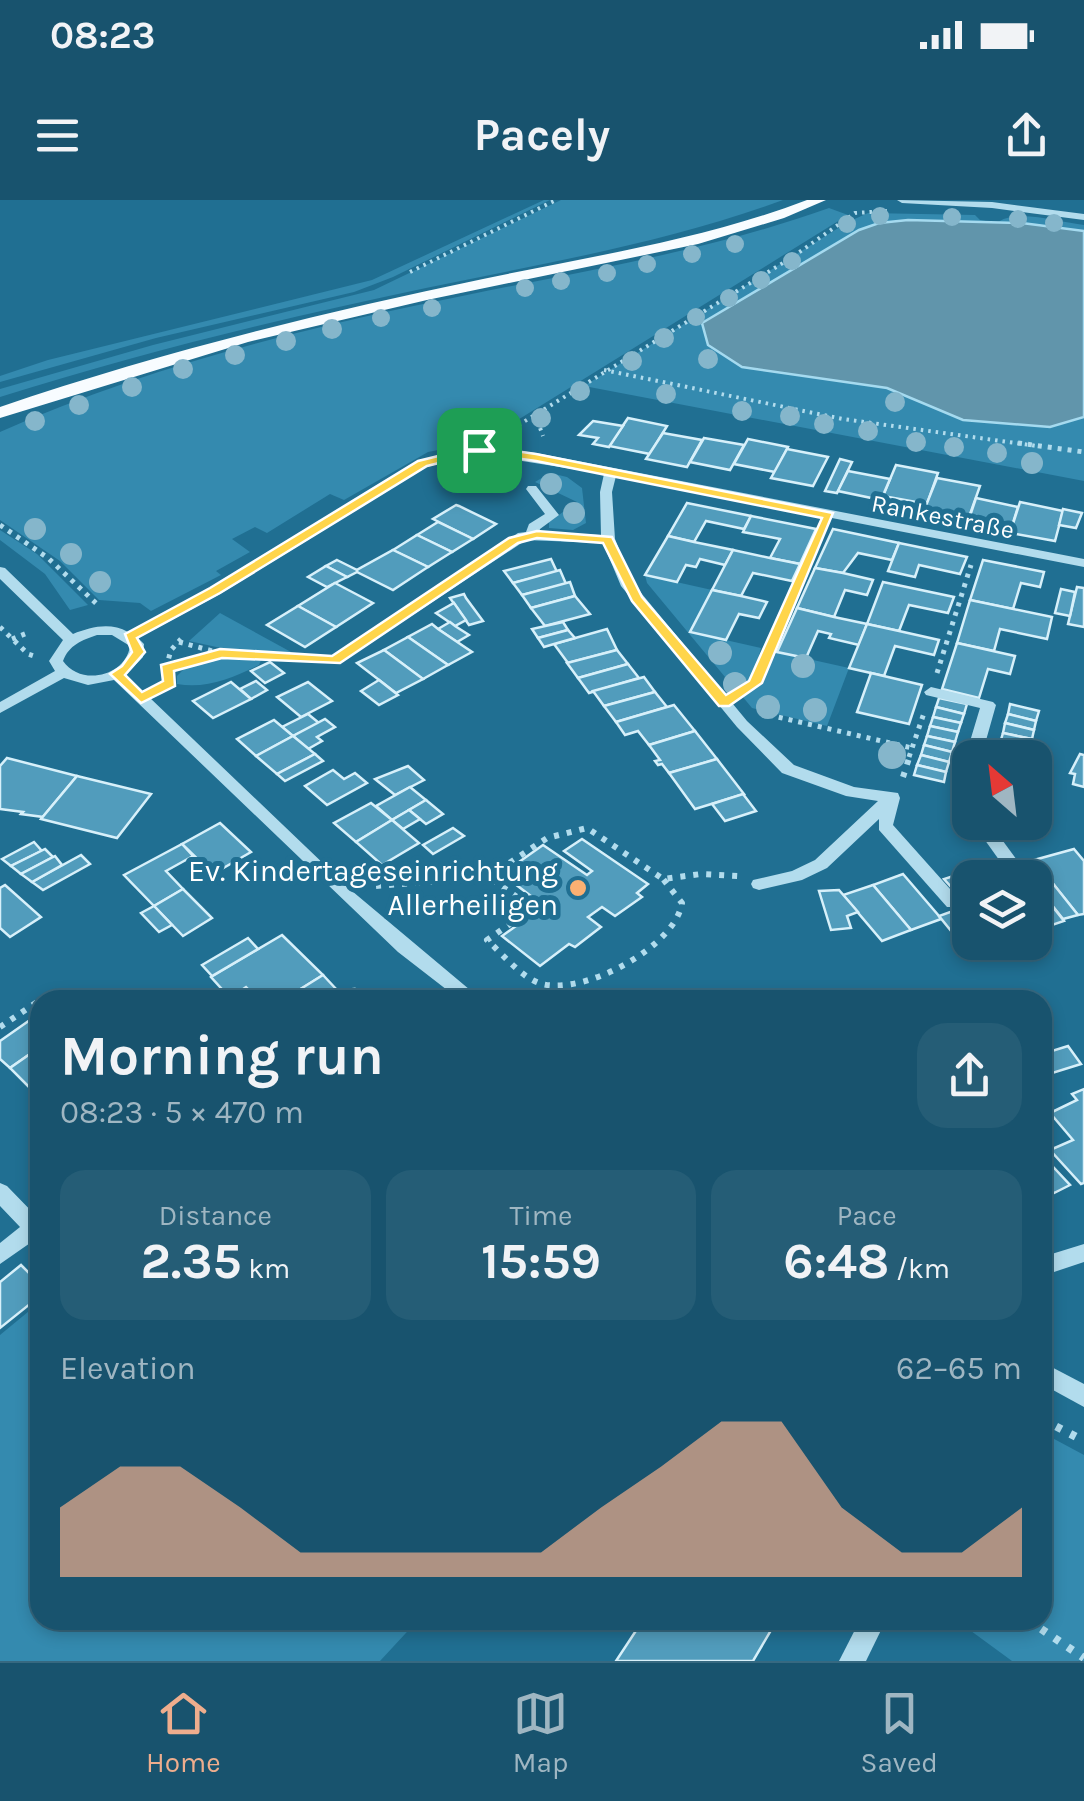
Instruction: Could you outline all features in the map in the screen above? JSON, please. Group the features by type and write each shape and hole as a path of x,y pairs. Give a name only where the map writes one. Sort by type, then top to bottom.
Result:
{"main road":[{"path":"2,413 217,345 370,308 702,238 819,200"}],"street":[{"path":"902,200 992,205 1084,217"},
{"name":"Rankestraße","path":"130,636 422,464 479,450 1084,564"},
{"path":"611,472 606,492 608,539 636,598 767,752 788,769 852,792 892,797"},
{"path":"532,490 552,515 534,528 532,535"},
{"path":"335,660 514,541 532,535 608,539"},
{"path":"0,571 71,640"},
{"path":"0,708 63,673 88,680 116,674 127,668 138,652 130,636 98,631 71,640 57,656 63,673"},
{"path":"116,674 346,895 460,990"},
{"path":"931,692 988,705 978,740"},
{"path":"759,884 796,876 821,864 892,797"},
{"path":"892,797 885,826 952,902"},
{"path":"0,1192 30,1224"},
{"path":"0,1255 30,1236"},
{"path":"1052,1264 1084,1253"},
{"path":"1052,1378 1084,1396"},
{"path":"852,1661 869,1630"}],"path":[{"path":"406,273 556,200"},
{"path":"479,450 791,258 855,213 894,211 902,200"},
{"path":"604,370 843,419 1084,452"},
{"path":"724,702 755,683 829,516"},
{"path":"0,525 48,558 94,606 134,607 178,641 220,654 335,660"},
{"path":"0,627 28,654"},
{"path":"141,698 170,683 166,668 178,641"},
{"path":"166,668 190,665 220,654"},
{"path":"724,702 913,748"},
{"path":"346,895 385,882 488,877 547,838 588,828 663,879 681,897 683,909 677,920 634,959 576,984 558,987 539,983 487,940 537,905 488,877"},
{"path":"663,879 731,874 759,884"},
{"path":"0,1027 30,1007"},
{"path":"1052,1424 1084,1442"},
{"path":"1044,1630 1084,1658"}],"shaded area":[{"path":"550,200 354,292 156,338 0,382 0,376 48,360 372,280"},
{"path":"561,200 783,200 654,239 265,324 0,397 0,389 153,345 374,290"},
{"path":"829,208 848,215 484,441 428,452 344,500 330,494 267,533 255,527 232,539 250,552 216,571 221,575 151,611 140,603 99,600 60,561 0,520 0,432 56,408 171,368 289,335 695,247"},
{"path":"868,213 975,215 997,223 1026,216 1084,225 1084,481 584,386"},
{"path":"908,220 1022,223 1084,231 1084,417 1050,427 963,420 887,388 742,367 708,345 702,323 859,230"},
{"path":"550,473 567,477 582,488 586,523 573,530 549,528 549,522 577,502 535,482"},
{"path":"0,530 37,554 88,605 70,610 45,574 0,540"},
{"path":"645,575 712,590 690,632 761,648 753,678 735,689 647,583"},
{"path":"220,613 291,652 244,653 189,641"},
{"path":"777,652 849,668 827,726 752,708 742,696 760,685"},
{"path":"219,658 261,660 259,665 219,681 177,684 177,676 184,669"},
{"path":"30,1310 30,1630 409,1630 380,1661 0,1661 0,1335"},
{"path":"1052,1438 1084,1455 1084,1661 1012,1661 970,1630 1052,1630"}],"building":[{"path":"628,418 667,426 650,454 609,446"},
{"path":"593,421 623,426 609,447 593,444 598,438 579,435"},
{"path":"663,433 702,440 687,467 646,459"},
{"path":"704,438 744,445 730,470 690,462"},
{"path":"748,439 788,447 775,472 734,464"},
{"path":"787,449 828,457 813,486 771,478"},
{"path":"840,459 852,462 837,493 825,491"},
{"path":"896,465 938,473 927,504 883,496"},
{"path":"848,471 890,479 881,500 838,491"},
{"path":"937,478 980,486 969,517 925,508"},
{"path":"976,498 1018,507 1012,526 968,522"},
{"path":"1020,502 1063,511 1055,541 1010,533"},
{"path":"687,503 751,516 744,529 706,521 694,542 668,536"},
{"path":"456,505 496,524 473,539 433,519"},
{"path":"1063,509 1082,513 1076,528 1059,525"},
{"path":"751,516 816,529 800,564 770,558 780,539 743,532"},
{"path":"438,522 473,539 452,552 417,535"},
{"path":"833,529 899,543 892,560 858,553 843,573 815,568"},
{"path":"417,535 452,552 428,567 393,550"},
{"path":"668,536 733,550 725,565 700,559 696,567 686,565 677,582 645,575"},
{"path":"899,543 967,557 960,574 919,565 915,577 888,571"},
{"path":"393,550 428,567 393,590 355,571"},
{"path":"733,550 800,564 792,581 753,573 741,596 712,590"},
{"path":"551,559 557,572 513,583 504,571"},
{"path":"337,560 357,572 347,577 326,566"},
{"path":"983,560 1044,572 1040,587 1021,583 1013,609 970,600"},
{"path":"326,566 347,577 327,587 308,577"},
{"path":"815,568 873,580 867,595 845,590 834,617 797,608"},
{"path":"560,570 566,584 522,595 513,583"},
{"path":"570,582 575,596 531,608 522,595"},
{"path":"883,582 954,597 948,613 909,605 899,631 867,624"},
{"path":"335,583 373,603 336,627 298,606"},
{"path":"1077,587 1084,588 1084,627 1068,624"},
{"path":"1061,589 1075,592 1070,616 1055,613"},
{"path":"712,590 767,602 759,618 739,614 726,640 690,632"},
{"path":"464,594 483,621 469,625 450,598"},
{"path":"575,596 590,614 545,626 531,608"},
{"path":"970,600 1052,617 1047,639 1000,629 994,651 957,643"},
{"path":"454,603 466,620 455,626 436,613"},
{"path":"298,606 336,627 305,647 267,625"},
{"path":"797,608 867,624 859,645 829,638 831,634 818,631 806,658 777,652"},
{"path":"450,622 469,635 457,642 438,629"},
{"path":"563,622 568,630 538,638 532,629"},
{"path":"432,624 472,652 448,665 408,637"},
{"path":"867,624 939,640 934,655 895,646 884,676 849,668"},
{"path":"607,629 617,650 568,663 554,644"},
{"path":"568,630 575,638 544,647 538,638"},
{"path":"408,637 448,665 423,679 384,650"},
{"path":"957,643 1015,656 1010,674 988,669 979,698 942,689"},
{"path":"384,650 423,679 396,693 357,663"},
{"path":"617,650 628,664 578,678 567,663"},
{"path":"270,662 284,673 265,683 251,671"},
{"path":"628,664 639,678 589,693 578,678"},
{"path":"871,673 922,685 909,724 857,712"},
{"path":"644,677 655,692 604,706 593,691"},
{"path":"379,680 398,695 379,705 361,691"},
{"path":"256,681 267,690 251,699 240,689"},
{"path":"231,682 251,699 213,718 193,701"},
{"path":"308,682 332,701 301,717 277,697"},
{"path":"655,692 667,707 616,722 604,706"},
{"path":"939,698 967,704 964,714 936,707"},
{"path":"1010,704 1039,711 1036,721 1008,714"},
{"path":"674,705 695,731 649,745 638,731 625,735 616,722"},
{"path":"936,707 964,714 961,723 933,717"},
{"path":"308,714 319,723 293,736 282,727"},
{"path":"1008,714 1036,721 1034,730 1005,723"},
{"path":"933,717 961,723 958,732 930,726"},
{"path":"325,719 335,727 317,737 322,741 308,749 293,736"},
{"path":"274,720 293,736 256,756 237,739"},
{"path":"1005,723 1034,730 1032,739 1003,733"},
{"path":"930,726 958,732 952,741 927,736"},
{"path":"695,731 717,759 669,773 662,764 658,765 655,761 660,760 649,745"},
{"path":"1003,733 1032,739 1032,740 1001,740"},
{"path":"293,736 315,754 277,774 256,756"},
{"path":"927,736 952,741 952,752 924,745"},
{"path":"924,745 952,752 949,762 921,755"},
{"path":"315,754 323,761 285,781 277,774"},
{"path":"1080,754 1084,755 1084,787 1073,784 1075,774 1070,773"},
{"path":"921,755 949,762 946,772 917,765"},
{"path":"7,758 77,776 43,817 0,809 0,766"},
{"path":"717,759 744,794 695,809 669,773"},
{"path":"917,765 946,772 944,782 914,775"},
{"path":"408,766 424,780 395,795 375,779"},
{"path":"333,770 344,779 355,773 367,783 327,805 305,786"},
{"path":"77,776 151,794 117,838 41,819"},
{"path":"410,787 426,800 392,820 376,806"},
{"path":"743,794 756,811 725,821 712,804"},
{"path":"426,800 443,814 426,824 409,810"},
{"path":"371,803 392,820 356,842 334,823"},
{"path":"409,810 420,819 403,829 392,820"},
{"path":"392,820 419,843 382,865 356,842"},
{"path":"220,823 251,852 213,874 182,844"},
{"path":"453,828 464,836 433,854 423,845"},
{"path":"582,839 648,884 637,893 642,897 615,916 602,907 588,917 601,927 540,966 502,936 544,906 502,874 543,845 587,875 592,871 564,851"},
{"path":"34,842 42,851 11,866 2,859"},
{"path":"182,844 193,856 166,871 183,889 154,906 124,875"},
{"path":"45,849 53,857 21,874 11,866"},
{"path":"1074,849 1084,861 1084,914 1078,915 1052,882 1052,860 1034,860"},
{"path":"81,855 90,864 43,890 32,882"},
{"path":"55,856 62,865 32,882 21,874"},
{"path":"903,874 941,919 911,930 873,885"},
{"path":"1052,882 1078,915 1063,919 1052,905"},
{"path":"5,885 41,917 10,937 0,928 0,888"},
{"path":"873,885 911,930 882,941 843,895"},
{"path":"183,889 212,918 183,936 154,906"},
{"path":"839,890 858,912 847,916 851,928 831,930 819,891"},
{"path":"154,906 172,925 159,932 141,913"},
{"path":"1052,906 1064,921 1052,925"},
{"path":"952,911 952,932 939,916"},
{"path":"282,935 323,975 299,990 223,990 211,977"},
{"path":"248,938 258,949 212,976 202,965"},
{"path":"323,975 337,990 299,990"},
{"path":"30,1020 30,1054 10,1068 0,1059 0,1041"},
{"path":"1068,1046 1081,1064 1052,1073 1052,1051"},
{"path":"30,1054 30,1088 10,1068"},
{"path":"1084,1089 1081,1184 1052,1152 1073,1140 1052,1115 1077,1100 1072,1094"},
{"path":"1052,1166 1070,1185 1052,1191"},
{"path":"21,1265 30,1274 30,1304 0,1328 0,1282"},
{"path":"636,1630 771,1630 753,1661 616,1661"}],"place":[{"name":"Ev. Kindertageseinrichtung Allerheiligen","path":"578,888"}],"route":[{"path":"479,450 536,457 829,516 755,683 724,702 636,598 608,539 537,535 522,536 335,660 220,654 190,665 166,668 170,683 141,698 116,674 136,660 137,644 130,636 215,590 422,464 446,455 479,450"}]}
